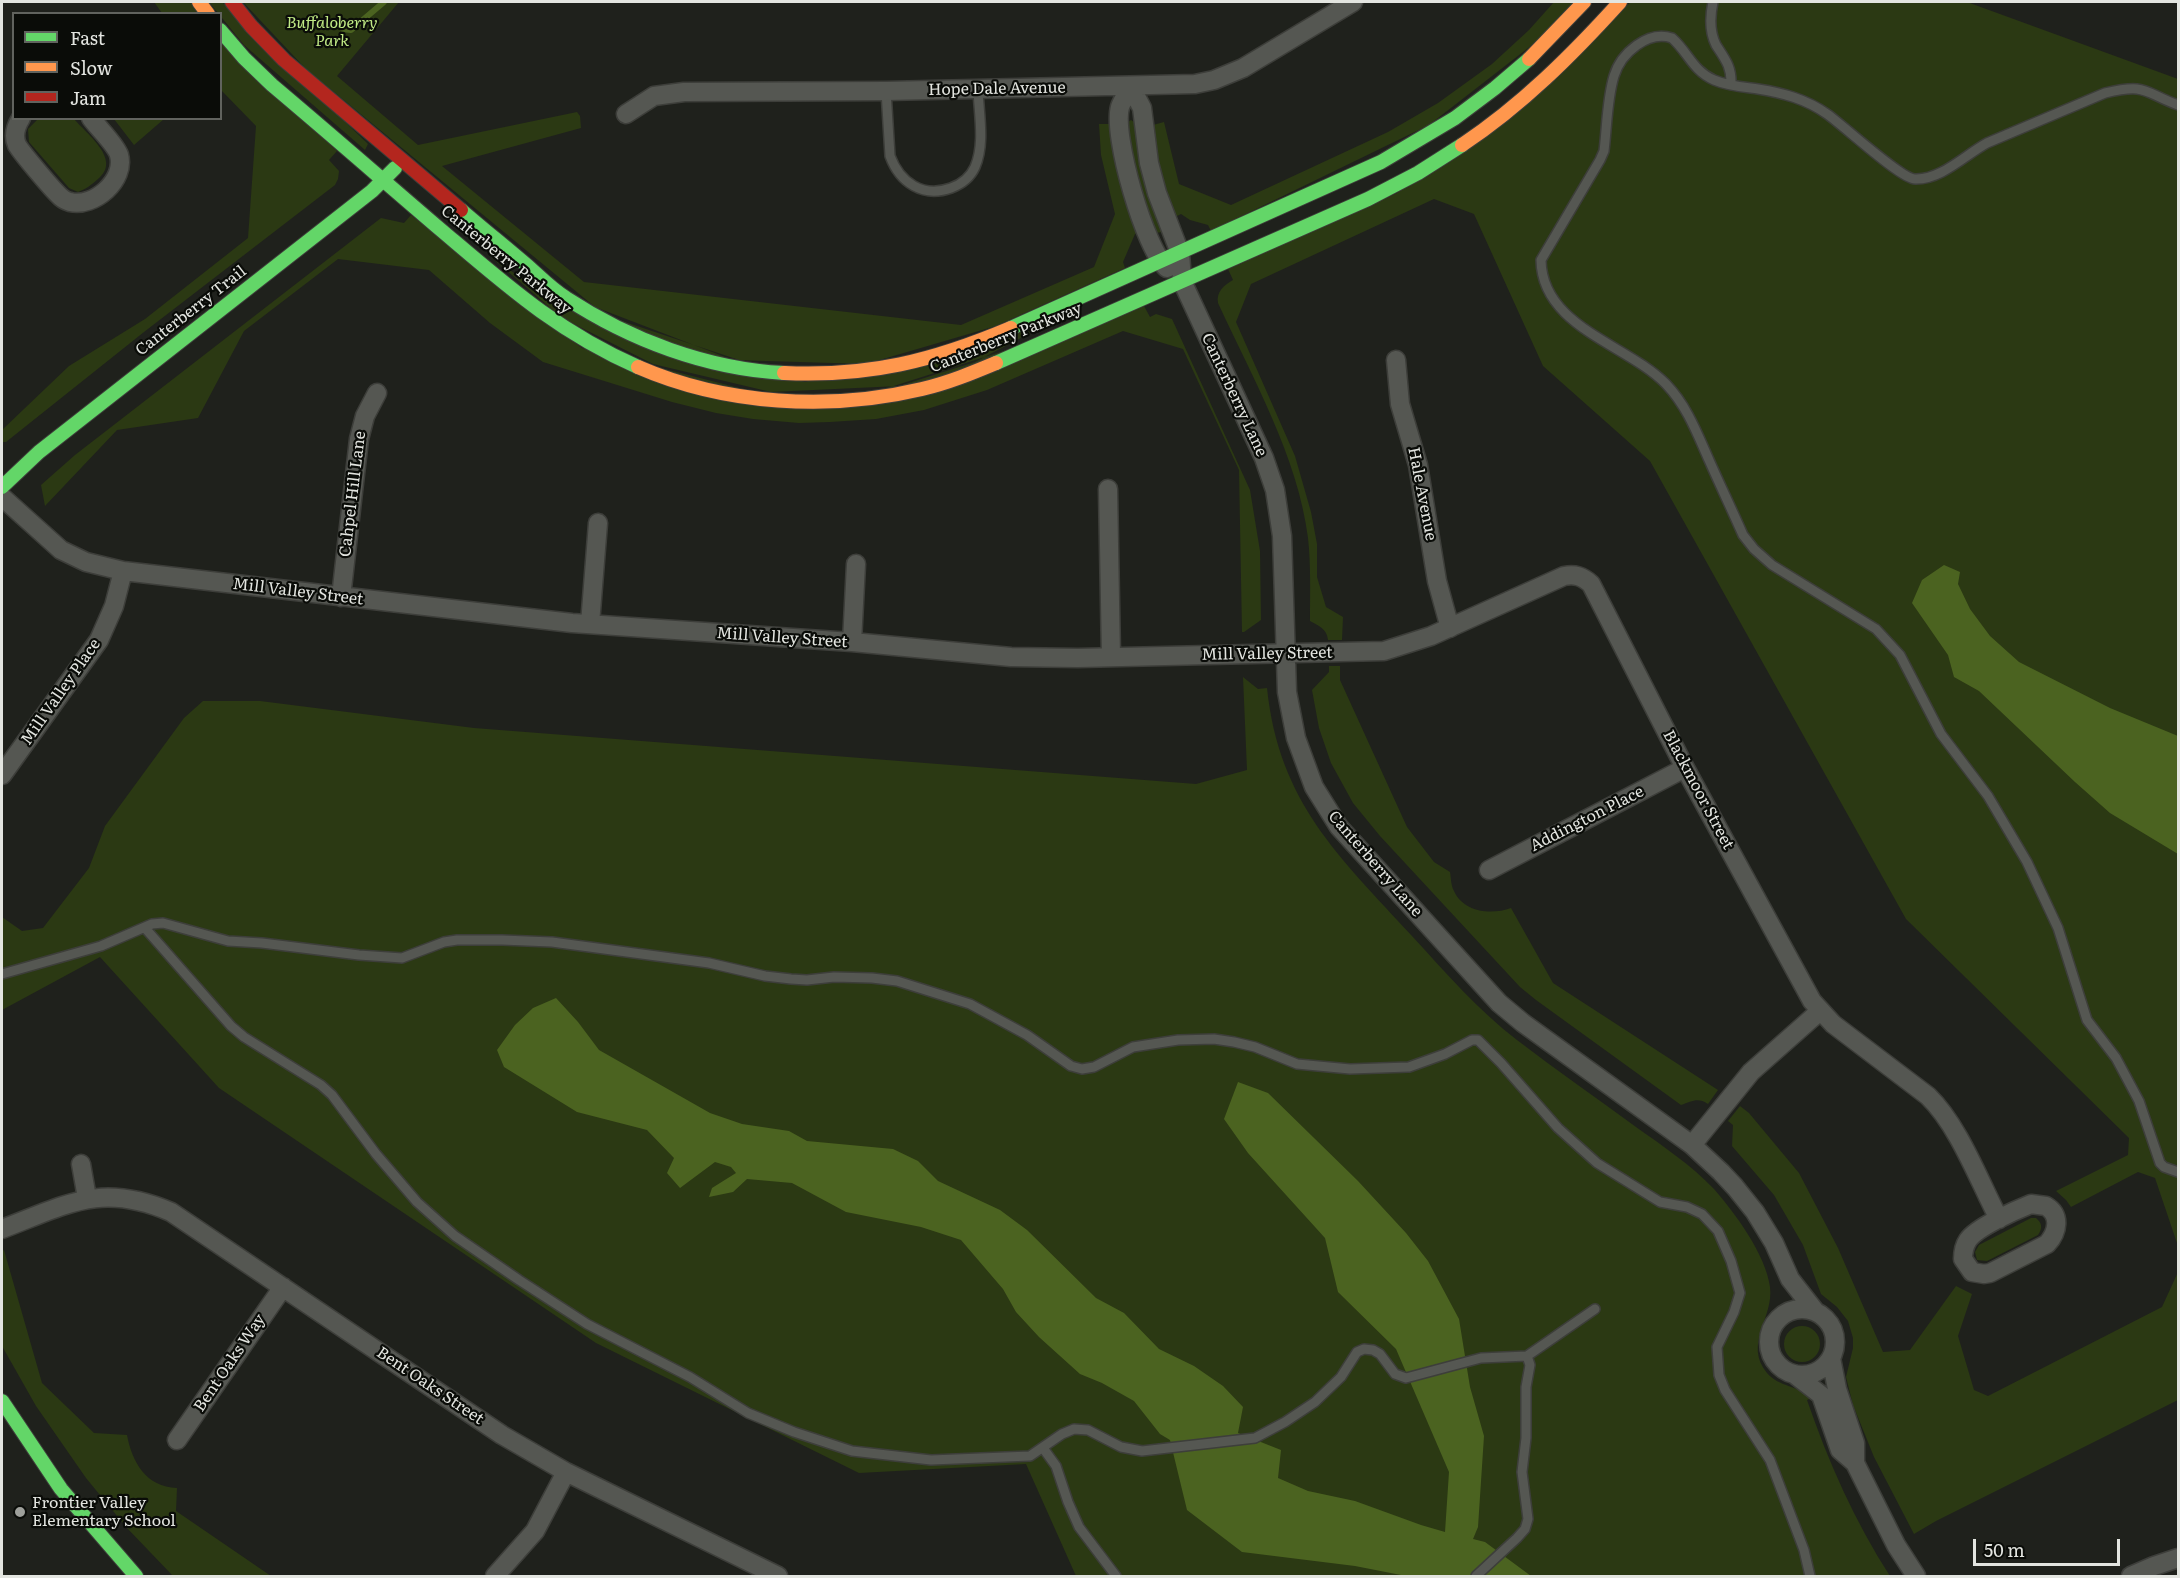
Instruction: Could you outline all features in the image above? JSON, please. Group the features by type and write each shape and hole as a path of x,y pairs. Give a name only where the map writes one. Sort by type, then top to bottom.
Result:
{"street":[{"name":"Canterberry Parkway","path":"232,2 251,26 284,60 551,287 586,312 663,348 714,364 806,375 851,373 915,363 956,350 995,335 1369,168 1432,133 1467,110 1550,39 1584,2"},
{"name":"Hope Dale Avenue","path":"626,114 654,96 684,92 978,90 1195,84 1214,81 1243,68 1353,2"},
{"name":"Canterberry Parkway","path":"222,32 257,72 384,181 537,310 579,338 630,363 666,377 714,391 759,399 846,400 921,389 974,372 1380,192 1449,154 1505,115 1541,85 1577,50 1620,2"},
{"name":"Canterberry Lane","path":"1131,87 1142,108 1147,155 1156,192 1180,253 1182,281 1264,458 1275,490 1281,529 1287,692 1298,745 1314,787 1339,827 1499,1003 1523,1023 1692,1145 1736,1187 1774,1243 1790,1279 1815,1311 1831,1326 1835,1341 1831,1358 1837,1389 1855,1443 1856,1464"},
{"name":"Canterberry Lane","path":"1131,87 1120,107 1123,154 1138,209 1160,262 1182,281"},
{"path":"13,128 18,145 61,198 82,203 92,201 110,184 120,165 118,152 92,120"},
{"name":"Canterberry Trail","path":"2,487 11,476 71,426 384,181 402,162"},
{"name":"Hale Avenue","path":"1396,360 1400,404 1418,465 1437,581 1450,628"},
{"name":"Cahpel Hill Lane","path":"341,597 359,439 365,416 377,393"},
{"path":"1108,489 1111,657"},
{"name":"Mill Valley Street","path":"2,496 61,550 86,562 123,571 590,624 852,642 1011,657 1384,651 1450,628 1564,576 1574,574"},
{"path":"590,624 597,523"},
{"path":"852,642 856,564"},
{"name":"Mill Valley Place","path":"2,775 99,640 112,612 123,571"},
{"name":"Blackmoor Street","path":"1574,574 1591,584 1685,768 1808,994 1833,1024 1928,1096 1939,1108 1950,1124 1999,1220"},
{"name":"Addington Place","path":"1489,870 1685,768"},
{"path":"1692,1145 1751,1072 1820,1011"},
{"path":"81,1164 87,1198"},
{"name":"Bent Oaks Street","path":"2,1229 87,1198 103,1196 134,1199 171,1212 502,1435 566,1472 778,1576"},
{"path":"2041,1204 2052,1211 2057,1227 2054,1236 2047,1244 1996,1270 1984,1274 1972,1272 1963,1259 1966,1243 1973,1234 1999,1220 2026,1206 2041,1204"},
{"name":"Canterberry Lane","path":"1790,1279 1771,1332 1769,1342 1771,1353 1784,1369 1821,1395 1840,1450 1856,1464 1896,1545 1916,1576"},
{"name":"Bent Oaks Way","path":"177,1440 283,1287"},
{"path":"1776,1322 1793,1310 1815,1311"},
{"path":"1794,1374 1804,1375 1815,1372 1831,1358"},
{"path":"2,1401 61,1489 136,1576"},
{"path":"495,1576 535,1531 566,1472"},
{"path":"2131,1576 2178,1558"}],"lane":[{"path":"1713,2 1711,30 1715,43 1730,68 1731,85"},
{"path":"2178,105 2150,91 2138,88 2105,93 1987,143 1939,174 1927,179 1912,179 1896,170 1825,112 1800,98 1714,80 1691,63 1677,43 1665,36 1656,36 1647,39 1630,52 1614,76 1604,151 1541,260 1541,275 1552,298 1571,318 1603,342 1657,376 1676,396 1695,426 1743,535 1754,549 1772,565 1876,629 1887,638 1900,655 1941,734 1988,796 2022,853 2058,928 2087,1020 2116,1058 2139,1101 2160,1163 2178,1172"},
{"path":"886,91 890,156 893,163 900,175 910,184 917,189 931,192 958,185 974,171 980,144 978,90"},
{"path":"2,974 101,946 152,924 163,923 239,943 262,943 359,955 402,958 444,942 457,940 552,942 709,963 782,978 807,980 834,977 897,981 970,1004 1027,1035 1071,1066 1082,1069 1094,1067 1133,1047 1178,1040 1214,1039 1234,1042 1255,1047 1297,1064 1350,1069 1409,1067 1445,1054 1472,1040 1478,1040 1558,1128 1596,1163 1660,1202 1687,1207 1702,1214 1718,1231 1734,1269 1740,1293 1734,1312 1717,1347 1719,1375 1725,1390 1770,1460 1804,1550 1810,1576"},
{"path":"146,928 231,1026 321,1085 332,1095 376,1154 433,1218 483,1255 586,1324 690,1377 748,1413 794,1432 852,1451 881,1456 942,1460 1030,1456 1062,1434 1074,1429 1088,1430 1121,1447 1142,1451 1255,1438 1315,1402 1341,1377 1357,1352 1364,1349 1380,1354 1395,1374 1406,1378 1467,1360 1527,1356 1594,1309"},
{"path":"1476,1576 1525,1529 1528,1519 1522,1472 1526,1438 1526,1387 1530,1365 1527,1356"},
{"path":"1043,1448 1056,1466 1079,1527 1116,1576"}],"green space":[{"path":"154,2 191,2 198,12 161,12"},
{"path":"209,2 222,2 368,144 365,150 244,45 222,18 222,12 217,12"},
{"name":"Buffaloberry Park","path":"243,2 399,2 337,76 418,145 577,112 580,116 581,128 442,166 584,282 961,325 1094,267 1115,214 1101,155 1099,124 1113,124 1139,232 1135,234 1123,262 1125,268 996,326 866,364 733,360 595,307 306,69"},
{"path":"1554,2 1575,2 1541,38 1429,125 1211,231 1208,225 1190,220 1181,214 1175,217 1158,168 1153,125 1164,122 1179,184 1231,205 1388,132 1438,103 1492,64 1529,30"},
{"path":"1631,2 1967,2 2178,79 2178,1246 2155,1178 2138,1172 2071,1207 2056,1191 2128,1155 2129,1138 1906,919 1650,461 1543,366 1474,214 1434,199 1251,284 1236,322 1295,456 1311,512 1317,544 1317,577 1326,607 1343,617 1342,640 1328,640 1324,630 1310,621 1309,548 1303,508 1272,418 1218,303 1221,289 1233,280 1228,269 1397,193"},
{"path":"222,42 337,151 329,160 339,171 335,185 6,442 2,442 2,430 69,366 145,319 248,238 256,126 222,91"},
{"path":"37,120 75,120 94,140 105,156 104,172 88,187 78,192 69,188 29,142 28,129"},
{"path":"115,120 163,120 134,145"},
{"path":"1131,120 1137,124 1162,232 1156,233 1142,200 1127,129 1128,122"},
{"path":"411,215 582,348 822,409 1144,306 1150,317 1156,314 1172,319 1250,490 1260,551 1261,620 1242,632 1239,470 1183,349 1123,331 987,390 924,410 876,419 830,422 799,423 753,419 672,402 543,362 490,323 429,270 338,259 244,331 198,418 117,430 45,506 41,485 75,455 381,218 404,223"},
{"path":"491,257 547,296 805,382 1053,321 975,362 899,386 771,392 653,364 562,318"},
{"path":"1329,666 1340,666 1340,680 1407,827 1434,862 1450,872 1452,887 1464,904 1487,911 1511,908 1553,983 1718,1090 1708,1104 1698,1100 1681,1105 1520,987 1380,836 1353,803 1331,763 1319,728 1312,690 1329,672"},
{"path":"1243,677 1258,689 1267,688 1274,728 1284,764 1299,796 1337,853 1360,880 1489,1016 1532,1051 1686,1164 1714,1189 1740,1222 1763,1262 1770,1287 1768,1309 1758,1341 1760,1362 1772,1378 1812,1398 1807,1400 1833,1468 1865,1534 1890,1576 1076,1576 1026,1464 859,1473 596,1343 219,1088 100,957 2,1010 2,917 22,931 43,928 89,868 105,826 184,718 203,701 260,701 474,728 1196,784 1247,770"},
{"path":"1740,1106 1749,1113 1799,1173 1838,1248 1883,1352 1910,1350 1956,1286 1972,1294 1958,1336 1974,1390 1988,1396 2162,1307 2178,1272 2178,1400 1914,1534 1874,1457 1853,1405 1846,1377 1853,1348 1853,1338 1848,1321 1837,1307 1821,1294 1803,1245 1774,1195 1732,1146 1733,1125 1728,1121"},
{"path":"2031,1218 2036,1218 2041,1224 2038,1235 1987,1261 1977,1260 1975,1252 1979,1245"},
{"path":"4,1250 42,1383 94,1433 127,1435 133,1455 142,1471 157,1483 177,1488 176,1511 271,1576 173,1576 127,1528 86,1478 36,1406 2,1346 2,1251"},
{"path":"1802,1326 1815,1331 1820,1344 1815,1357 1802,1362 1789,1357 1784,1344 1789,1331"}],"shaded area":[{"path":"1944,565 1960,572 1958,584 1970,609 1990,636 2019,662 2110,708 2178,736 2178,854 2110,813 1979,691 1954,677 1948,655 1912,603 1922,580"},
{"path":"556,998 599,1050 710,1113 742,1124 789,1131 807,1141 893,1149 918,1161 938,1181 1000,1210 1027,1230 1096,1298 1124,1313 1159,1349 1194,1366 1223,1386 1243,1407 1238,1433 1281,1450 1278,1478 1308,1491 1355,1501 1445,1532 1449,1472 1396,1349 1338,1292 1325,1238 1248,1153 1224,1119 1238,1082 1268,1093 1358,1181 1406,1233 1428,1261 1459,1319 1470,1387 1484,1436 1478,1527 1473,1539 1485,1542 1531,1576 1406,1576 1355,1566 1242,1552 1187,1510 1170,1440 1160,1434 1134,1401 1080,1374 1039,1337 1016,1312 1003,1289 961,1240 921,1227 846,1212 792,1183 747,1179 733,1192 709,1197 712,1188 736,1173 731,1167 715,1162 680,1188 667,1173 674,1158 647,1130 577,1112 504,1067 497,1050 515,1025 533,1008"}],"waterway":[{"path":"343,29 351,30 384,2"}],"traffic: fast":[{"path":"222,32 272,85 511,289 583,339 638,367"},
{"path":"1011,328 1381,162 1455,118 1529,59"},
{"path":"996,363 1368,199 1418,173 1462,145"},
{"path":"2,487 39,452 372,191 395,168"},
{"path":"461,210 557,292 616,327 698,359 726,366 784,373"},
{"path":"2,1401 61,1489 136,1576"}],"traffic: slow":[{"path":"199,2 206,12"},
{"path":"1529,59 1584,2"},
{"path":"1462,145 1484,130 1546,78 1620,2"},
{"path":"784,373 844,372 900,364 955,350 1011,328"},
{"path":"638,367 706,390 778,400 815,402 887,396 922,389 951,381 996,363"}],"traffic: jam":[{"path":"232,2 251,26 284,60 461,210"}],"place":[{"name":"Frontier Valley Elementary School","path":"20,1512"}]}
